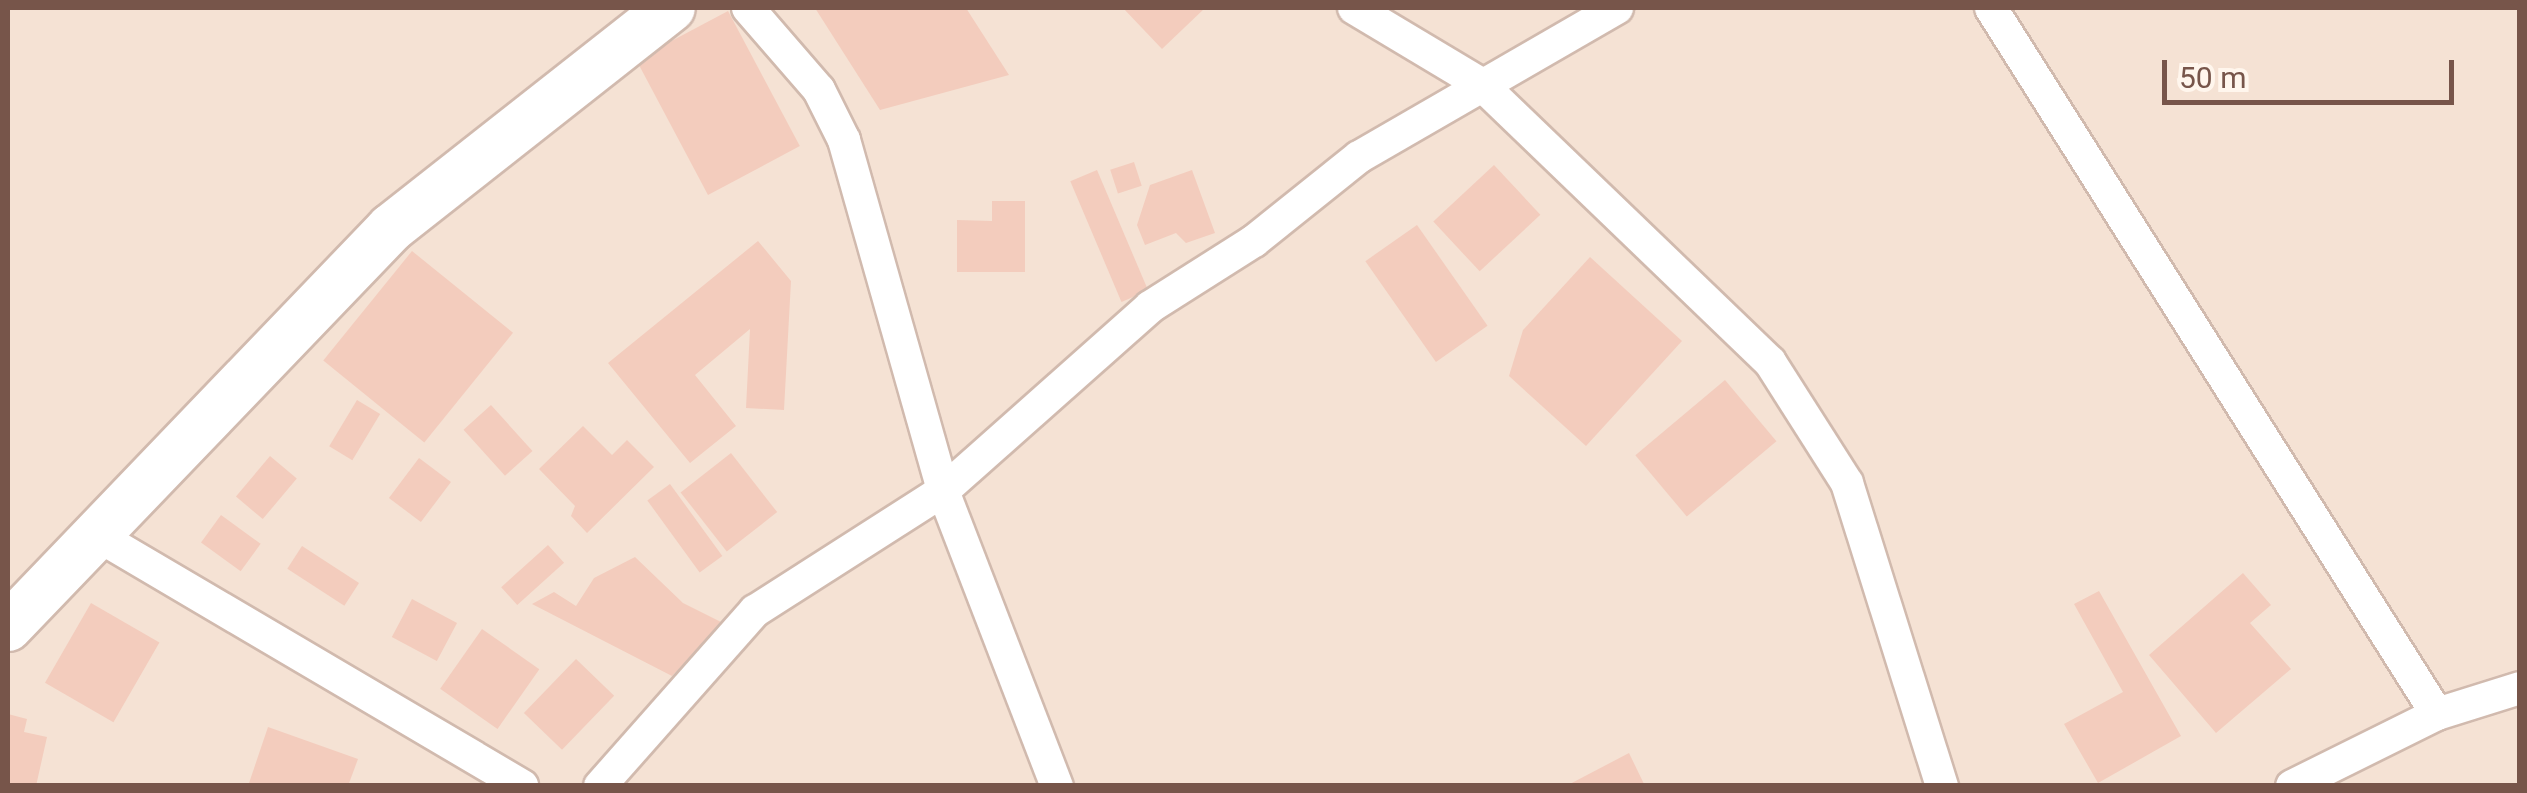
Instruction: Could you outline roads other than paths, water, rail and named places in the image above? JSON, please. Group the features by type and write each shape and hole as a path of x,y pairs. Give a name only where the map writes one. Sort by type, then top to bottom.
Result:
{"main road":[{"path":"8,627 100,537 391,228 671,8"}],"street":[{"path":"748,8 820,90 844,140 944,491 1057,786"},
{"path":"1354,8 1481,84 1770,362 1816,423 1847,483 1942,786"},
{"path":"600,786 754,611 944,491 1150,307 1254,241 1359,157 1617,8"},
{"path":"1991,8 2437,714"},
{"path":"100,537 522,786"},
{"path":"2292,786 2437,714 2520,688"}]}
